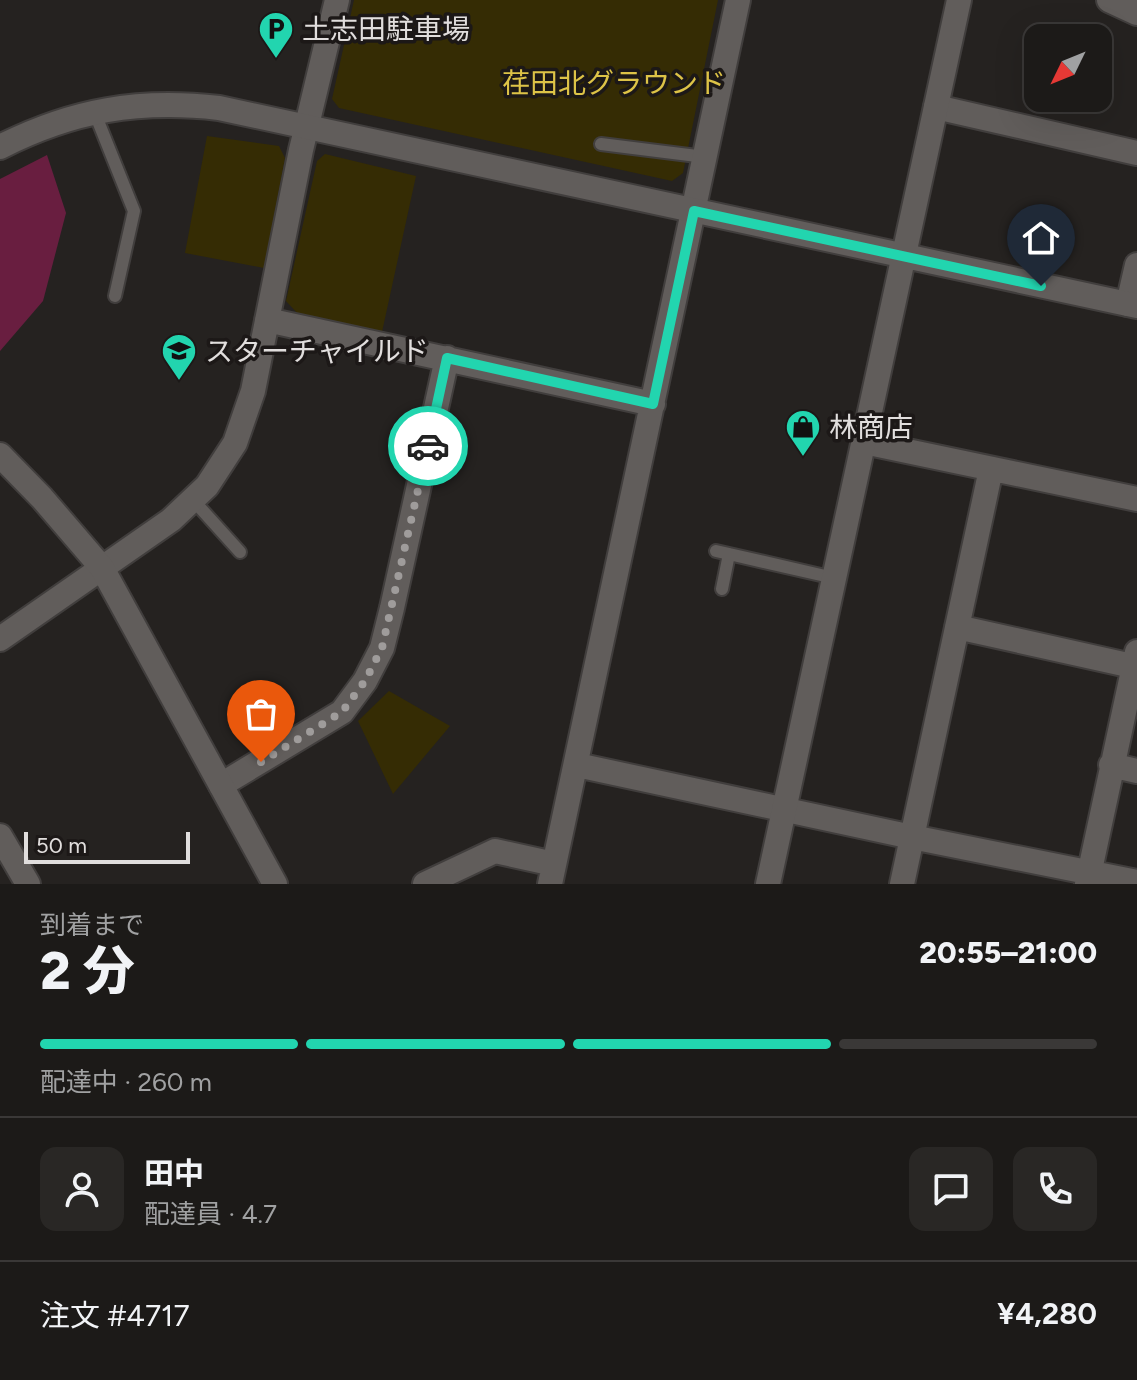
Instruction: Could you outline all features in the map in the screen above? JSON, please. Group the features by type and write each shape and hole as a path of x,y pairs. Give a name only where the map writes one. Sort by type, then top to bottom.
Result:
{"street":[{"path":"0,639 194,501 235,443 253,391 307,128 337,0"},
{"path":"433,882 495,851 552,874 738,0"},
{"path":"768,884 959,0"},
{"path":"1109,0 1137,13"},
{"path":"0,147 49,125 94,111 136,105 219,108 1133,305 1137,265"},
{"path":"936,107 1137,153"},
{"path":"267,320 653,404"},
{"path":"221,785 329,722 350,704 365,681 382,648 389,622 447,358"},
{"path":"864,442 1137,499"},
{"path":"0,455 102,568 275,884"},
{"path":"902,884 991,469"},
{"path":"957,627 1136,661 1088,878"},
{"path":"577,765 1088,878 1137,882"},
{"path":"1111,765 1137,771"},
{"path":"0,836 17,872"}],"lane":[{"path":"94,111 134,211 115,296"},
{"path":"601,144 705,157"},
{"path":"194,501 240,552"},
{"path":"722,589 722,552 834,578"}],"green space":[{"name":"荏田北グラウンド","path":"354,0 718,0 683,173 672,181 339,108 332,99"},
{"path":"207,136 279,146 285,158 264,268 185,253"},
{"path":"325,154 416,176 382,332 298,314 286,301 317,161"},
{"path":"389,691 450,726 393,794 358,721"}],"shaded area":[{"path":"47,155 66,213 43,301 0,351 0,179"}],"way so far":[{"path":"261,762 342,712 365,681 382,648 428,446"}],"place":[{"name":"土志田駐車場","path":"276,60"},
{"name":"スターチャイルド","path":"179,382"},
{"name":"林商店","path":"803,458"}],"route":[{"path":"428,446 447,358 653,404 694,211 1041,286"}]}
